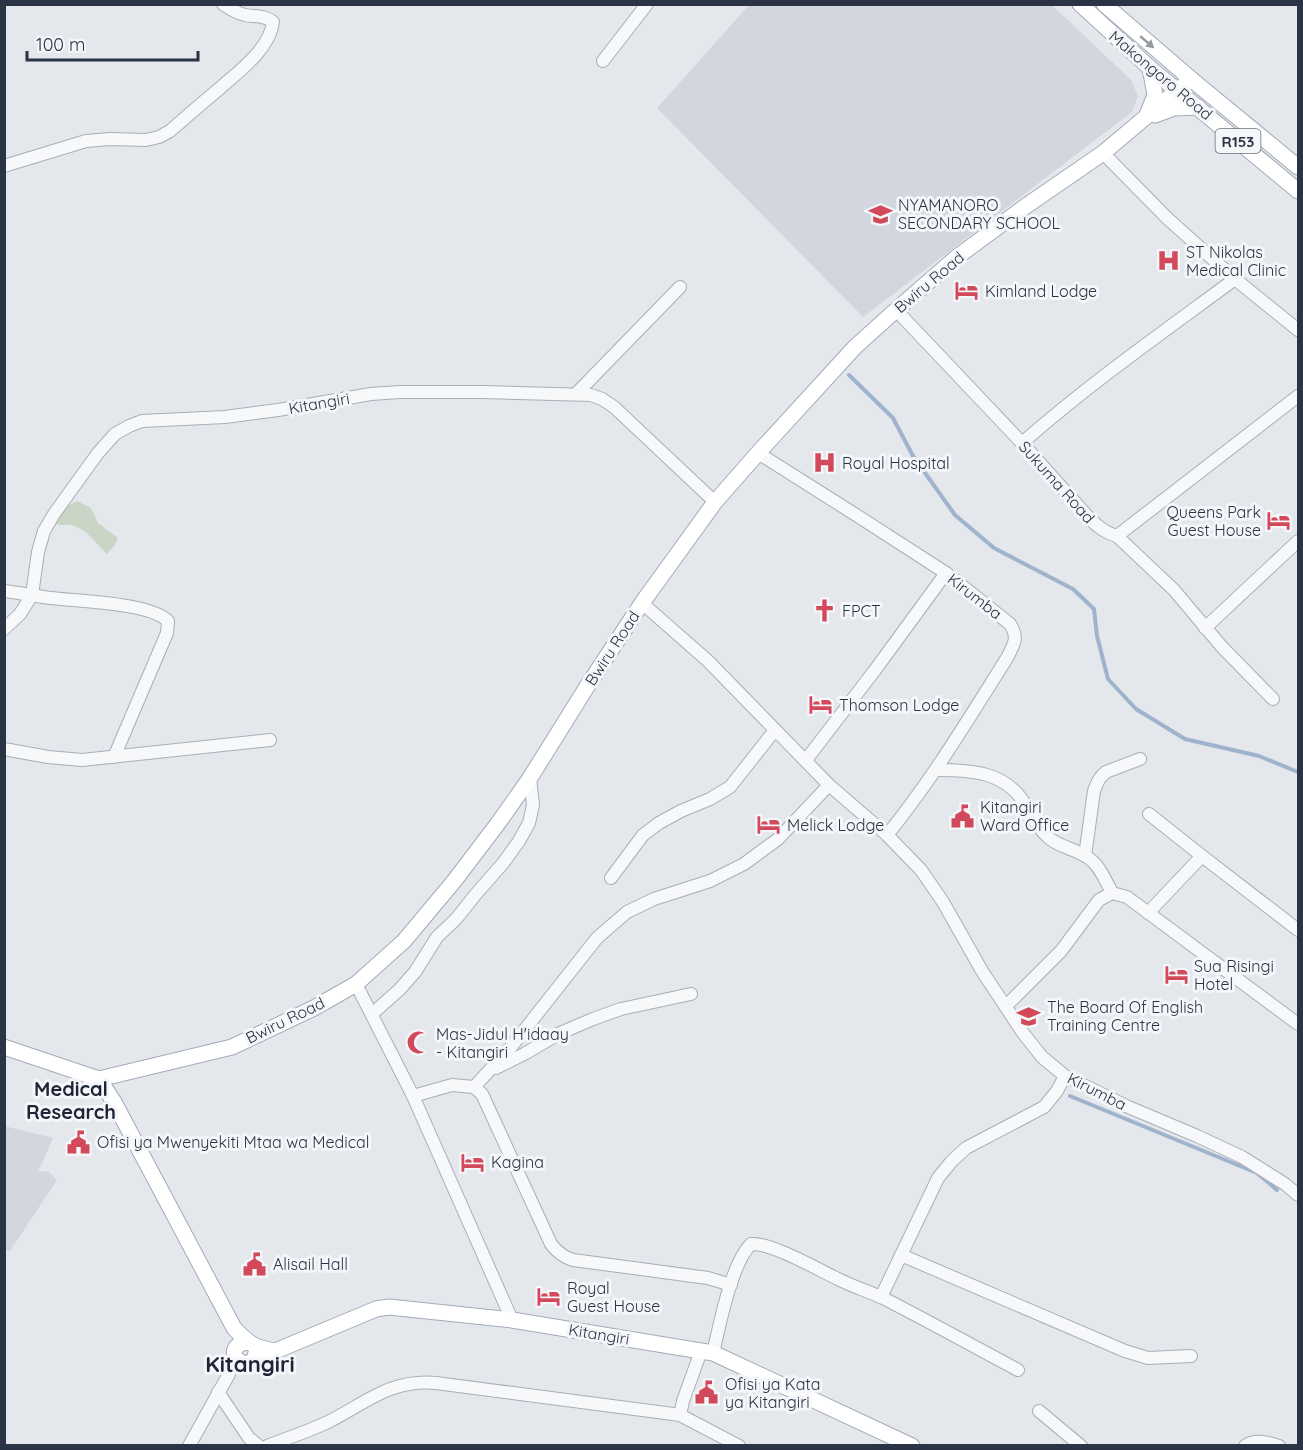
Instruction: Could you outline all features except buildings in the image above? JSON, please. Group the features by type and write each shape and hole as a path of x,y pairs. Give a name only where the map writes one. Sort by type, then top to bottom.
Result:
{"main road":[{"name":"Makongoro Road","path":"1080,4 1150,68 1299,191"},
{"name":"Makongoro Road","path":"1104,4 1299,167"},
{"path":"1146,118 1155,95 1150,68"},
{"name":"Bwiru Road","path":"99,1078 232,1047 314,1008 356,984 404,941 499,822 530,778 642,603 715,502 758,453 855,347 957,257 1102,153 1191,79"},
{"path":"1146,118 1174,108 1198,107"},
{"path":"4,1047 99,1078 114,1102 245,1352"},
{"name":"Kitangiri","path":"245,1352 275,1351 376,1309 389,1307 512,1320 707,1352 912,1446"}],"street":[{"path":"4,166 86,141 146,140 170,131 245,66 269,36 273,22 269,18 236,12 223,4"},
{"path":"603,61 647,4"},
{"path":"1102,153 1167,218 1236,279 1299,330"},
{"path":"1022,443 1101,378 1236,279"},
{"path":"576,394 680,287"},
{"name":"Sukuma Road","path":"896,310 1098,527 1108,534 1117,536 1174,590 1204,628 1273,699"},
{"name":"Kitangiri","path":"4,628 20,614 32,595 38,552 44,531 98,453 115,434 142,421 225,417 371,394 400,392 591,395 614,407 715,502"},
{"path":"1117,536 1299,396"},
{"name":"Kirumba","path":"758,453 946,573 1010,624 1015,632 1015,641 1007,658 936,770 887,835"},
{"path":"1204,628 1299,541"},
{"path":"806,760 946,573"},
{"path":"4,591 48,598 108,603 158,613 168,621 167,633 114,757"},
{"name":"Kirumba","path":"642,603 708,661 829,784 887,835 921,870 943,902 982,970 1023,1033 1042,1057 1065,1076 1126,1106 1242,1157 1299,1195"},
{"path":"611,878 643,835 659,823 721,794 730,787 775,730"},
{"path":"4,749 82,760 270,740"},
{"path":"1085,856 1094,791 1098,782 1106,772 1140,759"},
{"path":"936,770 981,772 1011,787 1047,837 1091,860 1101,872 1112,893"},
{"path":"372,1014 415,972 437,937 456,919 519,841 529,823 533,804 530,778"},
{"path":"474,1087 511,1047 609,926 627,912 654,899 710,881 744,864 778,839 829,784"},
{"path":"1149,814 1299,930"},
{"path":"1148,913 1202,856"},
{"path":"1006,1006 1061,951 1099,900 1112,893 1127,897 1299,1024"},
{"path":"356,984 413,1096 512,1320"},
{"path":"489,1071 558,1034 592,1019 621,1009 691,994"},
{"path":"880,1297 938,1178 951,1162 966,1148 1044,1107 1065,1076"},
{"path":"413,1096 453,1085 474,1087 482,1094 550,1244 566,1258 708,1278 731,1284"},
{"path":"680,1415 683,1401 707,1352 745,1250 751,1244 756,1243 880,1297 1018,1370"},
{"path":"901,1255 1125,1351 1148,1358 1191,1356"},
{"path":"189,1446 218,1392 245,1352"},
{"path":"218,1392 249,1438 267,1445 328,1421 385,1390 418,1382 680,1415 739,1446"},
{"path":"1039,1411 1082,1446"},
{"path":"1245,1446 1255,1441 1279,1446"}],"shaded area":[{"name":"NYAMANORO SECONDARY SCHOOL","path":"749,5 1052,5 1131,80 1138,96 1132,112 863,317 657,108"},
{"path":"4,1126 53,1138 38,1172 48,1171 57,1180 10,1251 4,1249"}],"green space":[{"path":"77,501 91,508 98,523 118,538 107,554 91,537 77,527 56,524 63,510"}],"waterway":[{"path":"849,375 893,418 913,456 955,515 994,548 1073,589 1094,609 1097,636 1108,679 1136,709 1185,739 1259,756 1298,772"},
{"path":"1070,1096 1257,1173 1277,1190"}],"place":[{"name":"NYAMANORO SECONDARY SCHOOL","path":"880,214"},
{"name":"ST Nikolas Medical Clinic","path":"1168,261"},
{"name":"Kimland Lodge","path":"967,291"},
{"name":"Royal Hospital","path":"824,463"},
{"name":"Queens Park Guest House","path":"1279,521"},
{"name":"FPCT","path":"824,611"},
{"name":"Thomson Lodge","path":"821,705"},
{"name":"Kitangiri Ward Office","path":"962,816"},
{"name":"Melick Lodge","path":"769,825"},
{"name":"Sua Risingi Hotel","path":"1176,975"},
{"name":"The Board Of English Training Centre","path":"1029,1016"},
{"name":"Mas-Jidul H'idaay - Kitangiri","path":"418,1043"},
{"name":"Ofisi ya Mwenyekiti Mtaa wa Medical","path":"79,1142"},
{"name":"Kagina","path":"473,1162"},
{"name":"Alisail Hall","path":"255,1264"},
{"name":"Royal Guest House","path":"549,1297"},
{"name":"Ofisi ya Kata ya Kitangiri","path":"707,1393"}],"district":[{"name":"Medical Research","path":"71,1100"},
{"name":"Kitangiri","path":"250,1364"}]}
